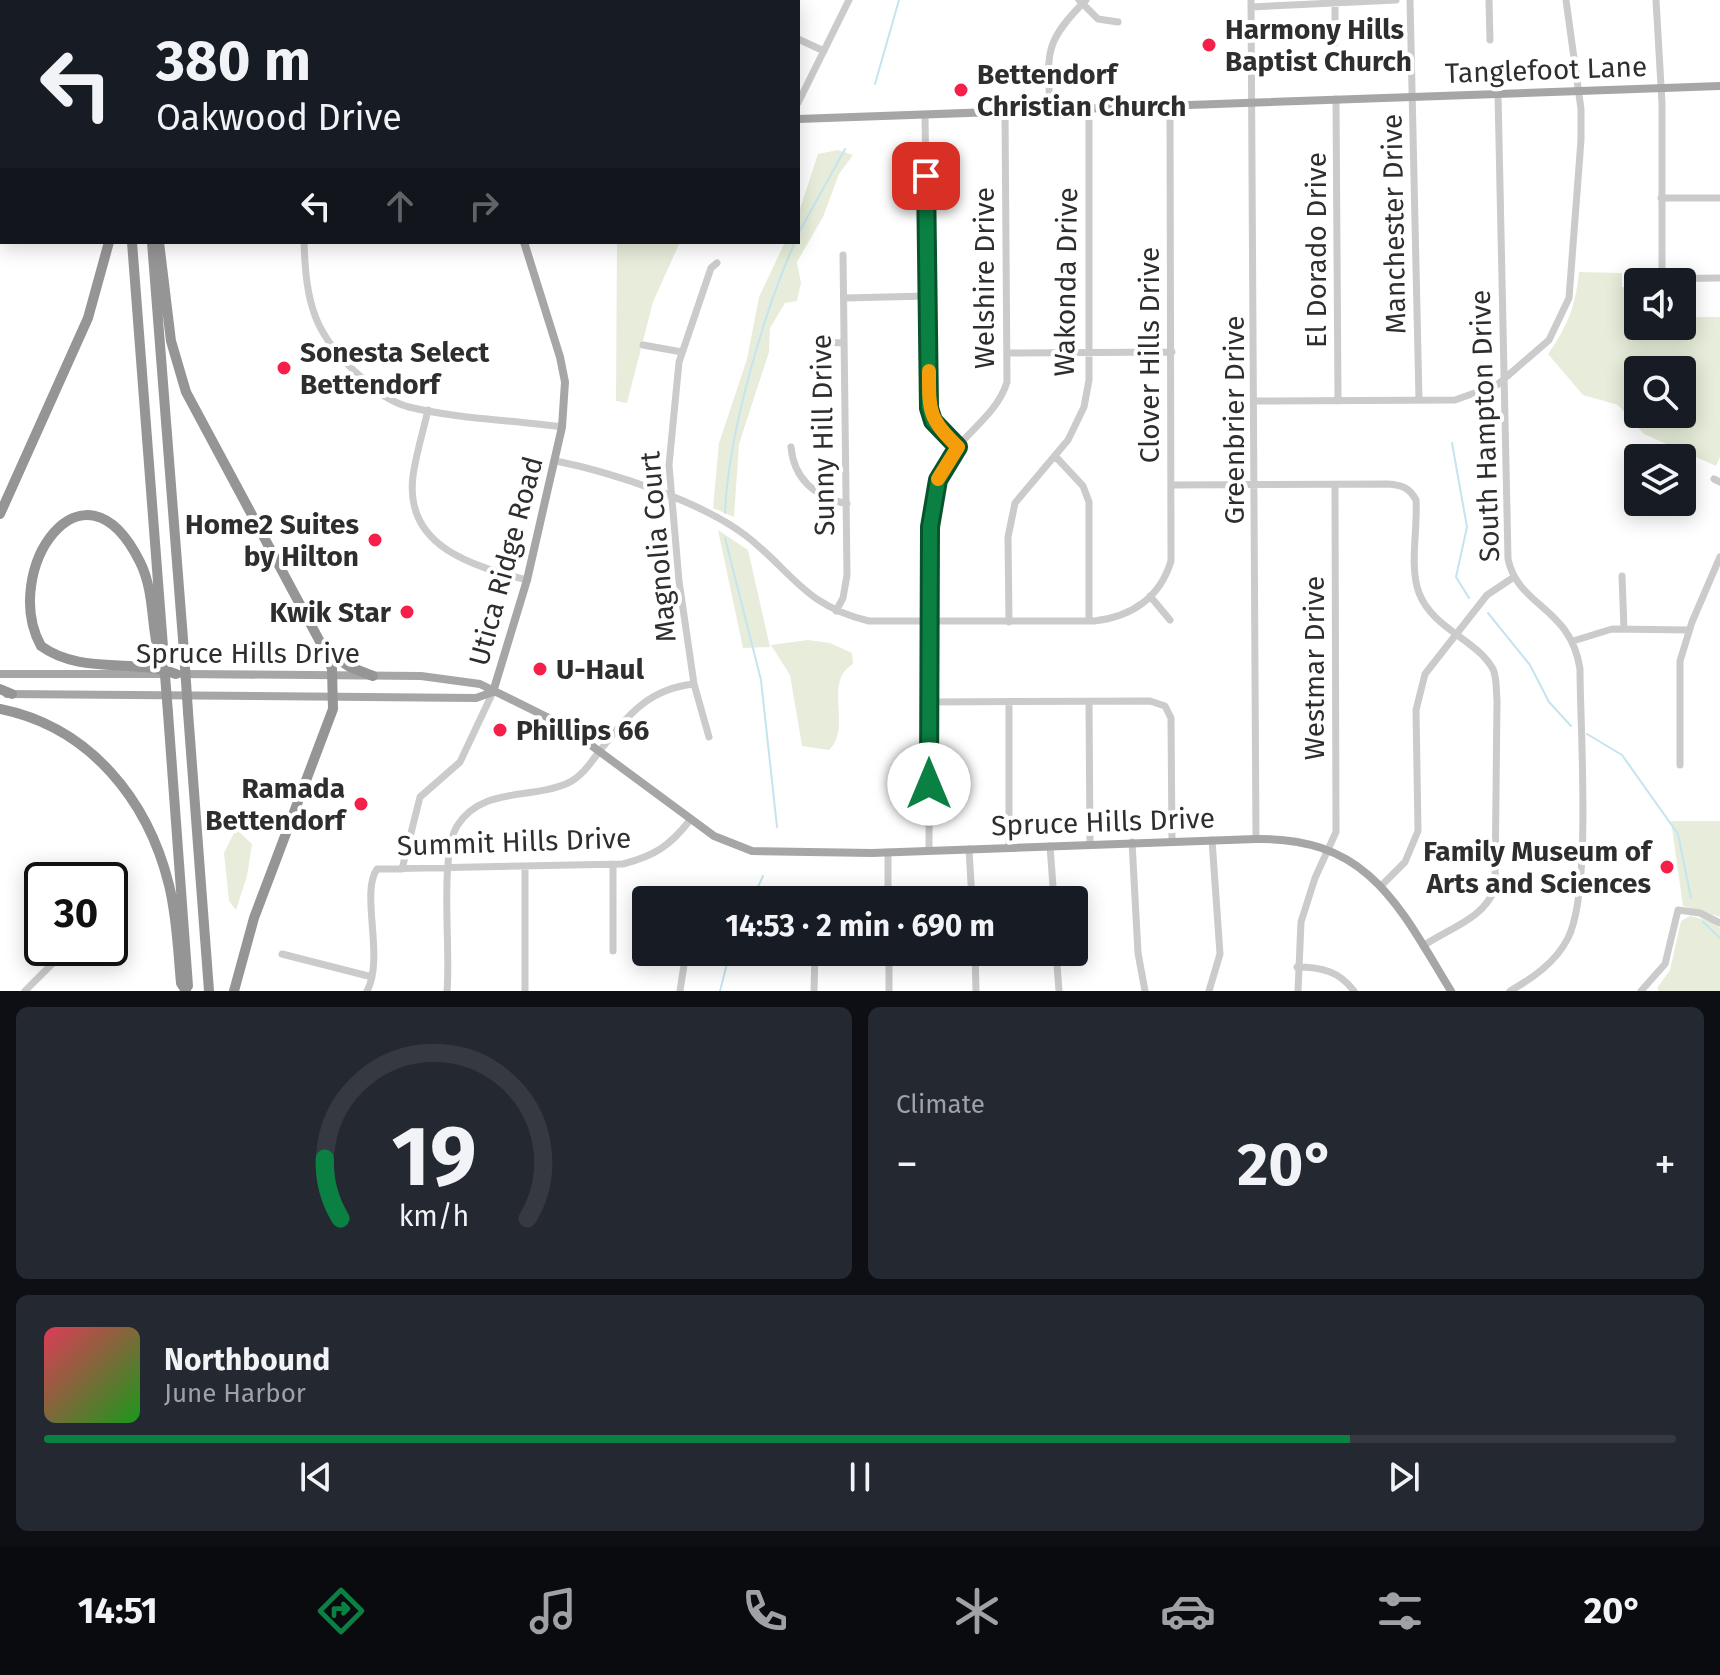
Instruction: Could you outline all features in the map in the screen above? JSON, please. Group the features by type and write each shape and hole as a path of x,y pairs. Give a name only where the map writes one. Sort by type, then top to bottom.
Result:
{"highway":[{"path":"0,514 88,318 108,244"},
{"path":"132,244 160,650"},
{"path":"152,244 209,991"},
{"path":"159,244 171,341 192,407 325,651 332,675 331,718 254,918 234,991"},
{"path":"52,518 79,516 97,521 120,536 133,550 149,587 160,650 171,676 168,713 187,991"},
{"path":"20,625 40,646 66,659 161,669 171,676"},
{"path":"325,651 350,667 373,676"},
{"path":"0,692 12,694"},
{"path":"0,709 34,719 75,740 109,770 132,797 153,836 169,887 181,983 187,991"}],"main road":[{"name":"Tanglefoot Lane","path":"800,119 1720,86"},
{"name":"Utica Ridge Road","path":"493,692 527,580 562,427 565,382 560,357 525,244"},
{"name":"Spruce Hills Drive","path":"0,674 332,675 459,679 565,726 690,820 714,836 752,851 888,852 1288,838 1330,849 1365,870 1382,885 1451,991"},
{"name":"Spruce Hills Drive","path":"12,694 476,698 493,692"}],"street":[{"path":"800,99 849,0"},
{"path":"1251,4 1396,0"},
{"name":"Manchester Drive","path":"1410,0 1419,400"},
{"path":"1489,0 1490,40"},
{"path":"1256,401 1469,397 1505,379 1549,340 1569,298 1581,140 1579,91 1566,0"},
{"path":"1656,0 1662,268"},
{"path":"1050,112 1050,44 1059,27 1082,1 1098,19 1118,22"},
{"path":"1335,2 1335,43"},
{"name":"Greenbrier Drive","path":"1251,4 1256,401 1256,839"},
{"path":"800,40 824,51"},
{"name":"South Hampton Drive","path":"1498,94 1507,554 1514,577 1527,593 1560,621 1573,641 1580,669 1581,854 1578,903 1570,935 1561,950 1547,966 1510,991"},
{"name":"El Dorado Drive","path":"1336,99 1338,401"},
{"name":"Clover Hills Drive","path":"1150,596 1166,577 1171,561 1170,107"},
{"name":"Wakonda Drive","path":"1009,622 1008,537 1015,503 1056,457 1084,407 1089,353 1089,110"},
{"name":"Welshire Drive","path":"929,851 930,527 938,480 958,447 990,413 1004,392 1008,353 1005,112"},
{"path":"925,116 929,408 933,421 958,447"},
{"path":"1661,198 1720,198"},
{"path":"304,244 305,281 315,321 332,347 377,392 393,402 428,410 562,427"},
{"name":"Sunny Hill Drive","path":"836,611 843,598 847,575 843,255"},
{"name":"Magnolia Court","path":"709,737 694,684 671,498 669,449 682,352 711,268 717,263"},
{"path":"1696,278 1720,278"},
{"path":"844,298 928,296"},
{"path":"820,342 844,343"},
{"path":"643,345 682,352"},
{"path":"1008,353 1172,352"},
{"path":"428,410 413,489 414,505 425,531 434,542 460,560 527,580"},
{"path":"791,447 792,460 801,479 828,500 847,504"},
{"path":"1056,457 1083,486 1089,502 1089,621"},
{"path":"556,461 620,476 746,535 808,594 836,611 869,621 1116,619 1136,610 1150,596 1170,620"},
{"path":"1172,485 1394,485 1406,487 1416,500 1416,571 1421,597 1453,635 1479,653 1493,669 1496,680 1498,872 1495,888 1486,905 1423,946"},
{"name":"Westmar Drive","path":"1298,991 1297,967 1305,904 1336,832 1335,486"},
{"path":"1680,765 1680,669 1689,630 1720,557"},
{"path":"1622,576 1624,629"},
{"path":"1382,885 1405,862 1418,831 1419,693 1425,674 1487,595 1514,577"},
{"path":"1573,641 1602,630 1689,630"},
{"path":"447,991 449,868 452,838 458,824 483,802 568,783 584,772 629,715 670,687 694,684"},
{"name":"Utica Ridge Road","path":"402,869 420,797 460,762 493,692"},
{"path":"929,702 1150,701 1165,706 1171,718 1172,841"},
{"path":"1009,702 1009,848"},
{"path":"1089,702 1090,845"},
{"name":"Summit Hills Drive","path":"372,977 373,874 377,869 613,864 656,854 669,846 690,820"},
{"path":"1209,991 1220,954 1212,840"},
{"path":"1132,842 1140,977 1145,991"},
{"path":"1050,846 1053,886"},
{"path":"969,849 971,886"},
{"path":"888,852 888,886"},
{"path":"613,864 613,951"},
{"path":"525,867 525,991"},
{"path":"1641,991 1665,964 1678,910 1700,913 1720,923"},
{"path":"282,954 372,977 367,991"},
{"path":"25,991 50,966"},
{"path":"680,991 684,966"},
{"path":"814,991 815,966"},
{"path":"889,966 889,991"},
{"path":"975,966 976,991"},
{"path":"1057,966 1059,991"},
{"path":"1297,967 1319,967 1332,972 1345,980 1354,991"}],"green space":[{"path":"838,150 853,155 839,174 823,217 797,262 801,283 797,301 785,303 770,328 769,352 739,444 734,517 713,508 719,443 747,359 759,297 784,244 800,244 800,209 818,154"},
{"path":"617,244 679,244 653,302 627,403 616,401"},
{"path":"1579,272 1622,273 1624,340 1696,340 1696,317 1720,317 1720,457 1716,466 1696,457 1696,444 1666,444 1644,434 1639,428 1696,428 1696,356 1624,356 1624,412 1618,405 1583,395 1548,354 1573,306"},
{"path":"718,530 748,550 770,647 743,648"},
{"path":"808,640 830,643 852,653 853,664 844,672 840,682 839,729 829,750 802,746 790,675 771,645"},
{"path":"1671,821 1720,821 1720,917 1683,906"},
{"path":"236,829 252,844 247,876 236,910 229,901 224,853"},
{"path":"1690,916 1711,921 1720,928 1720,991 1659,991 1657,988 1670,970 1681,921"}],"waterway":[{"path":"875,84 899,0"},
{"path":"800,230 845,149"},
{"path":"725,513 733,448 749,375 794,244"},
{"path":"1452,443 1467,527 1456,577 1469,598"},
{"path":"725,538 761,680 777,827"},
{"path":"1488,613 1530,665 1549,702 1571,726"},
{"path":"1587,734 1622,755 1678,834 1691,898"},
{"path":"758,886 763,876"},
{"path":"1703,922 1720,938"},
{"path":"720,991 726,966"}],"slow traffic":[{"path":"929,371 929,408 933,421 958,447 938,479"}],"place":[{"name":"Harmony Hills Baptist Church","path":"1209,45"},
{"name":"Bettendorf Christian Church","path":"961,90"},
{"name":"Sonesta Select Bettendorf","path":"284,368"},
{"name":"Home2 Suites by Hilton","path":"375,540"},
{"name":"Kwik Star","path":"407,612"},
{"name":"U-Haul","path":"540,669"},
{"name":"Phillips 66","path":"500,730"},
{"name":"Ramada Bettendorf","path":"361,804"},
{"name":"Family Museum of Arts and Sciences","path":"1667,867"}],"route":[{"path":"926,176 929,408 933,421 958,447 938,480 930,527 929,784"}]}
